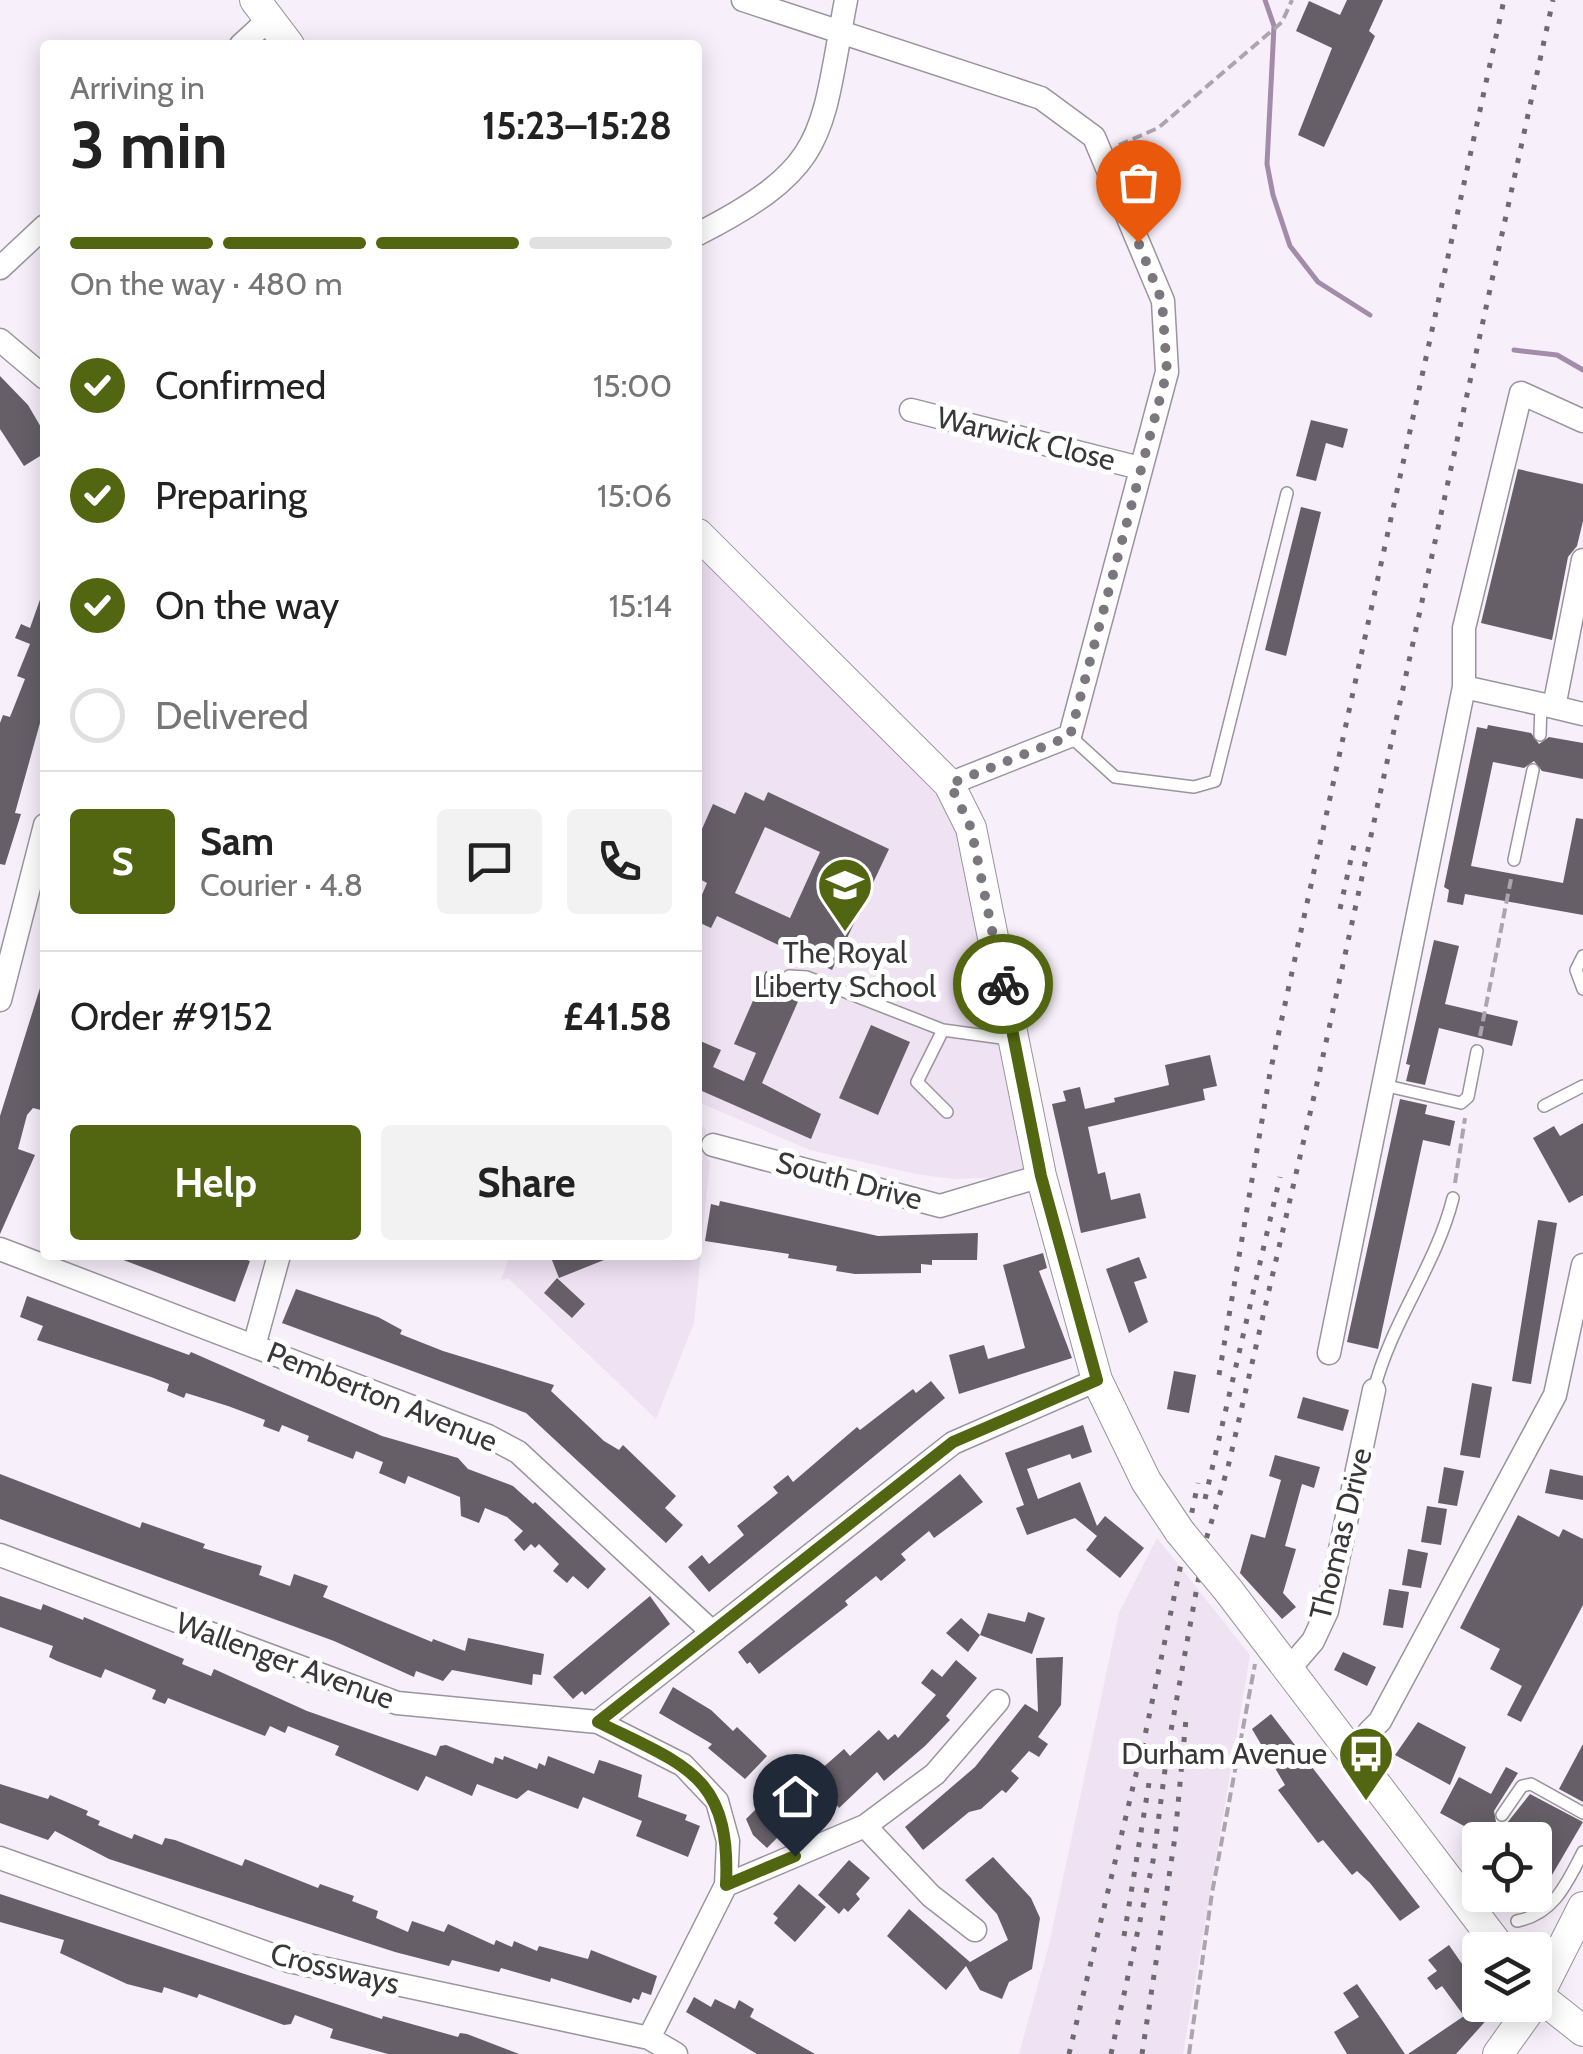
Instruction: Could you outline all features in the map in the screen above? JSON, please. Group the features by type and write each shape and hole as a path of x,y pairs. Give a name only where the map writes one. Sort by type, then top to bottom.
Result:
{"street":[{"path":"743,0 1040,98 1094,137 1162,301 1167,372 1070,736 950,784"},
{"path":"702,232 757,204 798,168 824,121 846,0"},
{"path":"244,40 261,10 285,40"},
{"path":"0,268 40,231"},
{"path":"0,340 40,374"},
{"path":"1329,1354 1464,687 1464,628 1521,392 1583,420"},
{"name":"Warwick Close","path":"911,410 1140,468"},
{"path":"702,538 950,784 971,828 1041,1176 1097,1380 1146,1482 1180,1532 1289,1669 1358,1740 1490,1932"},
{"path":"1547,705 1583,560"},
{"path":"1464,687 1583,714"},
{"path":"0,1000 40,844"},
{"name":"South Drive","path":"714,1145 940,1206 1041,1176"},
{"name":"Pemberton Avenue","path":"0,1249 488,1436 518,1452 710,1630"},
{"path":"254,1346 278,1260"},
{"path":"1358,1740 1380,1721 1555,1396 1583,1265"},
{"path":"598,1722 953,1442 1097,1380"},
{"name":"Thomas Drive","path":"1289,1669 1313,1641 1327,1611 1374,1390"},
{"name":"Wallenger Avenue","path":"0,1555 397,1703 598,1722 683,1764 717,1801 728,1841 726,1885 649,2038"},
{"path":"726,1885 864,1826 935,1774 998,1700"},
{"path":"864,1826 931,1896 975,1930"},
{"name":"Crossways","path":"0,1858 289,1961 649,2038 676,2054"},
{"path":"1552,1966 1583,1907"},
{"path":"1552,2010 1583,2030"},
{"path":"1498,2054 1520,2022"}],"lane":[{"path":"1070,736 1115,778 1194,787 1215,781 1287,492"},
{"path":"1540,735 1547,705"},
{"path":"1514,860 1533,770"},
{"path":"1583,956 1576,970 1583,989"},
{"path":"789,976 807,977 943,1030 1014,1040"},
{"path":"943,1030 917,1082 947,1112"},
{"path":"1383,1085 1461,1103 1468,1097 1477,1050"},
{"path":"1544,1106 1583,1086"},
{"path":"1374,1390 1387,1351 1441,1244 1453,1198"},
{"path":"1502,1814 1522,1786 1531,1784 1583,1813"},
{"path":"1517,1921 1536,1917 1552,1904 1583,1852"}],"path":[{"path":"1101,152 1158,128 1282,22 1292,0"},
{"path":"1477,1050 1514,860"},
{"path":"1453,1198 1468,1097"},
{"path":"1189,2054 1212,1893 1262,1636"}],"shaded area":[{"name":"The Royal Liberty School","path":"702,538 950,784 1041,1176 954,1179 810,1150 702,1104"},
{"path":"702,1125 706,1130 706,1158 710,1161 702,1242"},
{"path":"508,1260 700,1260 694,1323 656,1419 509,1279 501,1280"},
{"path":"1157,1538 1250,1655 1183,2054 1019,2054 1049,1945 1119,1613"}],"building":[{"path":"1347,0 1383,0 1369,31 1375,36 1324,147 1298,135 1332,48 1296,31 1309,1 1340,15"},
{"path":"0,376 28,405 40,425 40,456 24,466 0,429"},
{"path":"1311,420 1348,429 1343,448 1326,443 1316,481 1296,476"},
{"path":"1518,469 1583,484 1583,521 1577,546 1568,557 1552,640 1481,623"},
{"path":"1301,507 1321,512 1286,656 1265,650"},
{"path":"40,600 40,723 15,813 21,814 5,865 0,864 0,723 3,715 10,717 25,679 17,676 30,644 15,638 21,624 30,628"},
{"path":"1488,725 1531,733 1539,744 1549,737 1583,743 1583,779 1542,771 1534,761 1524,768 1493,762 1471,866 1563,883 1576,818 1583,819 1583,915 1465,894 1463,905 1447,902 1449,890 1444,887 1477,727 1487,729"},
{"path":"745,792 764,801 768,792 889,849 832,970 717,916 711,928 702,924 702,895 707,883 702,880 702,829 713,804 735,814","holes":["765,827 820,852 790,918 735,893"]},
{"path":"1434,940 1459,946 1445,1004 1518,1021 1512,1046 1439,1028 1425,1085 1406,1081 1410,1065 1406,1064"},
{"path":"766,971 785,984 804,988 762,1083 821,1114 811,1139 702,1091 702,1042 721,1050 713,1067 744,1081 756,1053 734,1044"},
{"path":"40,988 40,1110 33,1108 27,1115 18,1149 35,1155 0,1234 0,1116"},
{"path":"871,1025 910,1042 878,1115 839,1098"},
{"path":"1210,1055 1217,1086 1203,1089 1205,1100 1088,1127 1098,1174 1105,1172 1111,1200 1140,1193 1146,1218 1081,1233 1052,1104 1066,1101 1063,1091 1080,1087 1085,1109 1115,1102 1114,1098 1169,1085 1165,1065"},
{"path":"1400,1099 1427,1105 1425,1114 1455,1121 1450,1146 1423,1140 1378,1349 1347,1342"},
{"path":"1583,1123 1583,1195 1569,1203 1533,1138 1554,1126 1560,1136"},
{"path":"720,1201 878,1236 978,1233 977,1260 932,1260 932,1265 921,1264 921,1273 855,1274 836,1271 837,1266 788,1258 789,1254 705,1241 711,1204 719,1206"},
{"path":"1538,1220 1557,1223 1531,1384 1512,1381"},
{"path":"1043,1253 1047,1268 1039,1271 1072,1358 959,1394 949,1355 984,1345 988,1359 1025,1348 1003,1265"},
{"path":"1139,1257 1147,1278 1134,1282 1148,1322 1129,1333 1106,1269"},
{"path":"123,1260 250,1261 235,1302"},
{"path":"552,1260 604,1260 559,1278"},
{"path":"557,1278 585,1304 572,1318 544,1293"},
{"path":"296,1289 378,1317 402,1330 400,1334 443,1351 554,1385 551,1391 604,1441 619,1450 623,1445 676,1496 665,1508 683,1525 666,1543 526,1413 282,1323"},
{"path":"27,1296 189,1355 191,1352 382,1436 458,1458 468,1469 513,1486 535,1502 606,1569 588,1589 573,1576 567,1583 553,1571 559,1564 539,1544 535,1548 531,1544 524,1551 514,1540 523,1531 507,1517 485,1508 479,1523 461,1516 460,1497 408,1476 405,1484 379,1473 383,1462 356,1451 353,1459 307,1441 309,1436 282,1425 279,1432 263,1426 265,1420 186,1393 184,1398 167,1391 169,1384 37,1340 43,1326 20,1317"},
{"path":"1174,1371 1196,1375 1189,1413 1167,1409"},
{"path":"931,1381 945,1398 709,1592 688,1567 702,1555 709,1564 744,1535 737,1526 778,1493 773,1487 788,1475 793,1482 857,1427 860,1430 913,1389 916,1393"},
{"path":"1472,1383 1492,1387 1480,1458 1460,1455"},
{"path":"1303,1397 1349,1410 1343,1431 1297,1418"},
{"path":"1083,1425 1092,1452 1072,1459 1070,1454 1027,1469 1038,1499 1080,1482 1097,1526 1105,1516 1144,1548 1120,1578 1086,1550 1097,1536 1075,1518 1027,1535 1016,1508 1024,1505 1005,1453"},
{"path":"1275,1455 1320,1467 1314,1488 1302,1484 1285,1546 1296,1549 1283,1593 1296,1607 1282,1619 1240,1573 1251,1534 1265,1538 1281,1480 1269,1476"},
{"path":"1444,1467 1464,1471 1457,1506 1438,1503"},
{"path":"1550,1469 1583,1476 1583,1500 1545,1493"},
{"path":"0,1474 140,1528 142,1522 205,1544 203,1548 262,1566 259,1575 290,1586 294,1574 328,1586 323,1597 432,1642 433,1639 465,1651 468,1638 544,1654 541,1675 533,1674 532,1685 452,1670 443,1681 416,1671 414,1677 334,1641 0,1519"},
{"path":"960,1474 983,1502 934,1538 929,1531 901,1554 906,1560 881,1581 876,1576 845,1601 848,1605 759,1674 750,1662 747,1664 738,1652"},
{"path":"1427,1506 1447,1509 1441,1545 1421,1542"},
{"path":"1518,1515 1559,1537 1563,1529 1583,1539 1583,1605 1521,1722 1507,1715 1522,1686 1490,1669 1500,1649 1460,1628"},
{"path":"1408,1549 1428,1553 1421,1588 1402,1585"},
{"path":"1389,1589 1409,1592 1403,1628 1383,1625"},
{"path":"0,1596 41,1610 43,1604 83,1620 84,1617 184,1659 182,1664 211,1676 214,1669 307,1711 436,1756 440,1746 446,1745 493,1764 495,1757 503,1760 504,1756 537,1769 539,1763 545,1766 548,1756 594,1774 599,1760 606,1762 642,1775 638,1797 687,1815 685,1820 700,1826 688,1857 636,1836 642,1821 583,1797 578,1809 528,1790 517,1799 477,1784 472,1796 426,1776 418,1791 335,1755 339,1746 288,1726 285,1733 270,1726 265,1736 168,1698 165,1704 152,1699 156,1690 105,1669 101,1678 57,1661 49,1657 53,1646 0,1627"},
{"path":"650,1596 670,1624 585,1695 582,1691 573,1699 553,1677"},
{"path":"1028,1612 1045,1618 1032,1654 980,1635 988,1613 1025,1622"},
{"path":"961,1618 980,1635 968,1652 946,1633"},
{"path":"1343,1652 1376,1667 1367,1686 1334,1670"},
{"path":"1063,1657 1061,1705 1038,1737 1048,1744 1039,1757 1029,1751 1011,1771 1019,1778 1006,1793 1002,1790 981,1809 969,1812 923,1850 905,1827 975,1767 1025,1704 1038,1712 1036,1658"},
{"path":"956,1660 977,1678 946,1716 950,1720 925,1746 884,1781 877,1772 839,1808 836,1804 830,1810 824,1803 793,1832 783,1832 767,1848 753,1835 746,1819 757,1808 761,1812 780,1794 786,1800 844,1749 850,1756 879,1730 888,1740 895,1734 898,1738 936,1695 921,1683 932,1669 942,1677"},
{"path":"673,1687 711,1710 733,1731 737,1727 767,1756 745,1779 708,1748 712,1744 659,1713"},
{"path":"1271,1714 1420,1907 1400,1921 1370,1883 1357,1871 1352,1875 1323,1840 1318,1843 1278,1790 1285,1785 1252,1729"},
{"path":"1418,1722 1466,1747 1450,1785 1395,1755"},
{"path":"1583,1744 1583,1802 1559,1789"},
{"path":"1506,1767 1518,1773 1494,1811 1496,1822 1462,1825 1440,1813 1459,1777 1491,1794"},
{"path":"0,1784 48,1799 50,1795 88,1811 86,1815 100,1821 98,1825 132,1839 134,1834 162,1845 165,1838 175,1840 242,1866 245,1859 318,1888 320,1884 354,1896 352,1901 378,1911 376,1918 408,1932 412,1921 444,1932 448,1924 494,1945 496,1940 512,1947 514,1941 537,1951 539,1946 588,1959 591,1950 657,1976 651,1995 642,1992 639,2000 633,1998 631,2003 551,1978 550,1982 452,1960 449,1966 395,1952 109,1859 55,1831 48,1840 0,1823"},
{"path":"1530,1794 1583,1822 1552,1875 1552,1822 1508,1822"},
{"path":"993,1857 1031,1898 1040,1918 1032,1969 1009,1982 1002,1999 980,1990 966,1966 946,1990 887,1936 909,1909 970,1962 1008,1940 997,1914 965,1880"},
{"path":"849,1860 870,1878 856,1894 860,1899 848,1912 844,1908 839,1914 818,1895"},
{"path":"799,1884 826,1907 795,1942 774,1923 778,1918 773,1914"},
{"path":"0,1894 382,2019 383,2016 458,2037 460,2033 467,2034 519,2054 388,2054 330,2038 333,2029 295,2015 291,2024 284,2025 199,1994 197,1998 164,1987 162,1993 127,1984 60,1953 64,1940 0,1922"},
{"path":"1449,1945 1462,1964 1462,2013 1442,1986 1436,1990 1427,1978 1437,1971 1428,1960"},
{"path":"1357,1984 1405,2054 1347,2054 1334,2032 1359,2017 1343,1993"},
{"path":"694,1997 711,2007 715,1999 735,2009 739,2000 754,2009 750,2017 815,2054 757,2054 686,2012"},
{"path":"1462,2017 1462,2022 1485,2022 1456,2054 1408,2054"}],"waterway":[{"path":"1265,0 1274,26 1267,164 1273,195 1290,246 1318,282 1370,315"},
{"path":"1514,350 1557,355 1583,370"}],"railway":[{"path":"1219,1375 1270,1073 1504,0"},
{"path":"1111,2054 1153,1861 1168,1747 1205,1543 1228,1467 1318,1079 1553,0"},
{"path":"1340,909 1356,836"},
{"path":"1205,1499 1280,1177"},
{"path":"1069,2054 1143,1745 1198,1483"},
{"path":"1142,2054 1175,1837 1186,1719"},
{"path":"1124,1936 1149,1783"}],"way so far":[{"path":"1003,984 971,828 950,784 1070,736 1167,372 1162,301 1138,242"}],"place":[{"name":"The Royal Liberty School","path":"845,934"},
{"name":"Durham Avenue","path":"1366,1803"}],"route":[{"path":"795,1856 726,1885 728,1841 717,1801 683,1764 598,1722 953,1442 1097,1380 1041,1176 1003,984"}]}
